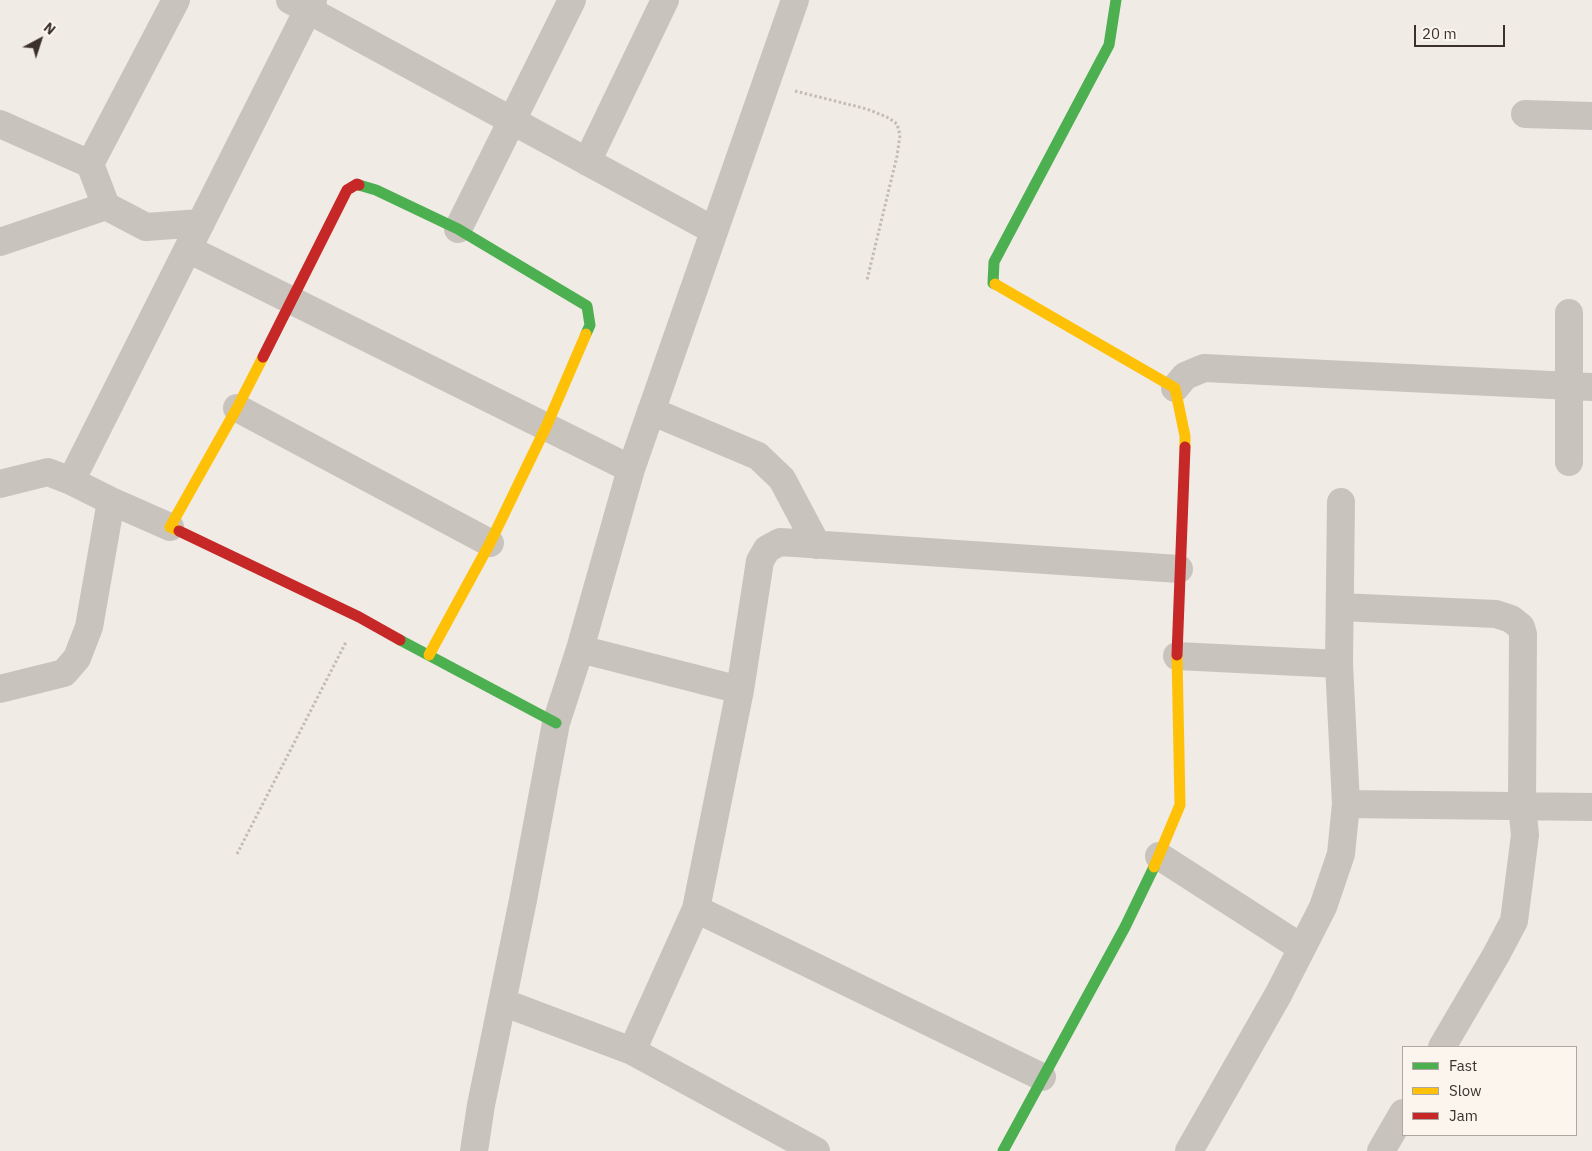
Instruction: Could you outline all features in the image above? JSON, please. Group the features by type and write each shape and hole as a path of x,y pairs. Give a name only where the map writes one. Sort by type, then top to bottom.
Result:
{"street":[{"path":"90,164 176,0"},
{"path":"458,229 572,0"},
{"path":"587,162 665,0"},
{"path":"474,1151 481,1105 523,900 556,723 580,649 631,469 795,0"},
{"path":"1003,1151 1124,927 1159,856 1180,805 1177,656 1185,436 1175,388 993,283 994,262 1109,45 1116,0"},
{"path":"71,480 188,249 304,3 512,121 713,230"},
{"path":"1525,114 1592,116"},
{"path":"0,124 90,164 106,206 146,227 200,223"},
{"path":"170,527 237,408 347,190 356,184 376,190 458,229 587,306 590,325 546,427 490,543 430,656"},
{"path":"0,242 106,206"},
{"path":"188,249 631,469"},
{"path":"1569,313 1580,387 1569,462"},
{"path":"1175,388 1185,376 1204,368 1580,387"},
{"path":"237,408 490,543"},
{"path":"651,410 758,456 782,479 817,545"},
{"path":"0,484 48,472 71,480 111,501 359,617 556,723"},
{"path":"0,689 64,673 77,658 89,626 111,501"},
{"path":"1189,1151 1323,907 1341,854 1346,804 1339,664 1341,502"},
{"path":"632,1051 696,909 740,690 760,561 768,550 780,542 1179,569"},
{"path":"1340,607 1496,614 1511,619 1520,627 1523,634 1522,805 1525,836 1514,920 1496,955 1443,1046"},
{"path":"580,649 740,690"},
{"path":"1177,656 1339,664"},
{"path":"1346,804 1592,807"},
{"path":"1159,856 1302,948"},
{"path":"696,909 1042,1078"},
{"path":"502,1002 632,1051 816,1151"},
{"path":"1381,1151 1402,1115"}],"path":[{"path":"765,84 867,109 890,118 897,124 900,135 897,156 867,280"},
{"path":"237,854 359,617"}],"traffic: fast":[{"path":"995,284 993,283 994,262 1109,45 1116,0"},
{"path":"359,185 376,190 458,229 587,306 590,325 586,334"},
{"path":"400,640 556,723"},
{"path":"1003,1151 1125,927 1154,867"}],"traffic: slow":[{"path":"995,284 1175,388 1185,436 1185,447"},
{"path":"429,655 490,543 546,427 586,334"},
{"path":"179,531 170,527 237,408 263,357"},
{"path":"1154,867 1180,805 1177,655"}],"traffic: jam":[{"path":"263,357 347,190 357,184 359,185"},
{"path":"1177,655 1185,447"},
{"path":"179,531 359,617 400,640"}]}
